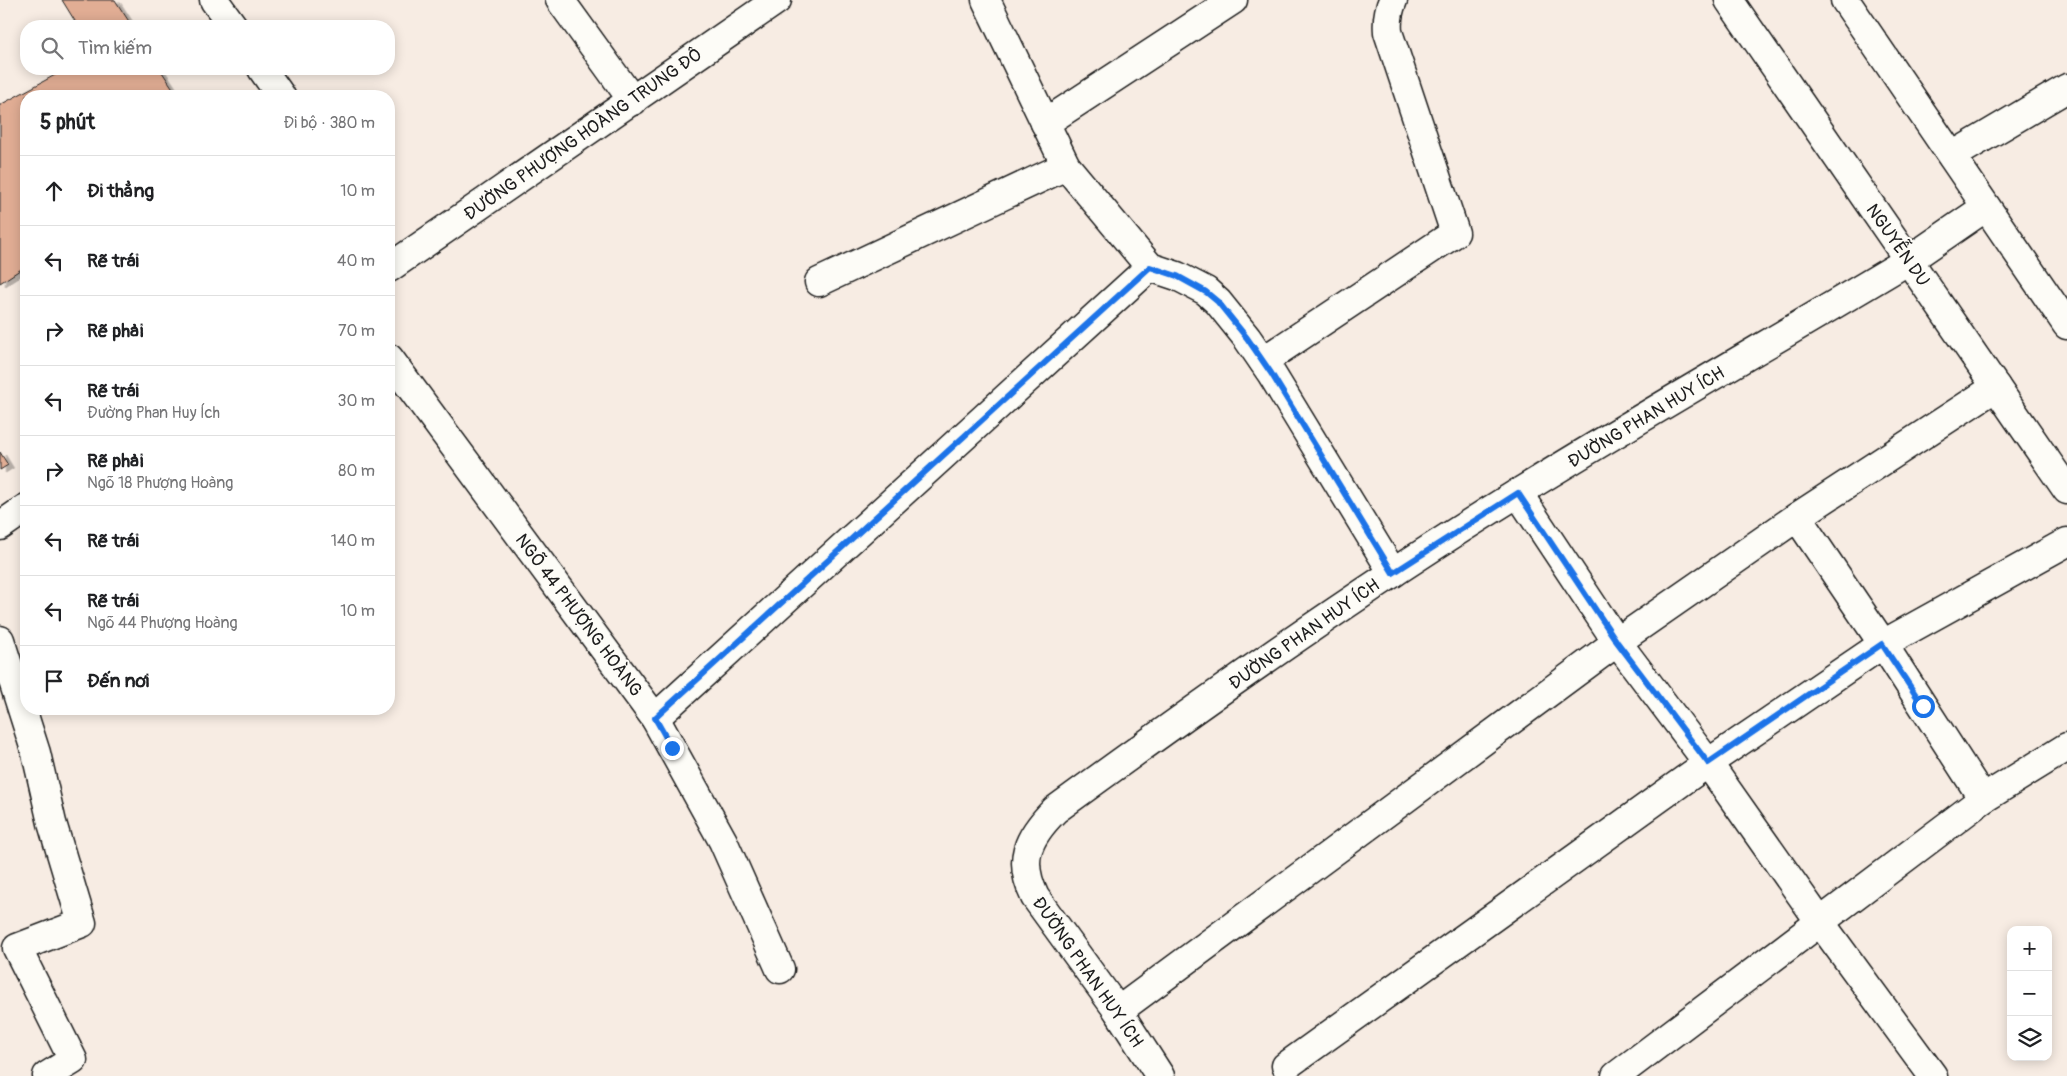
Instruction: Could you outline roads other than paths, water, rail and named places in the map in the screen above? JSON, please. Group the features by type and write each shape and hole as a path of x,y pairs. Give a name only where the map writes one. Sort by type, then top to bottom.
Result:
{"street":[{"path":"214,0 228,20"},
{"path":"560,0 633,101"},
{"name":"ĐƯỜNG PHƯỢNG HOÀNG TRUNG ĐÔ","path":"395,258 633,101 777,0"},
{"path":"986,0 1066,166 1150,267 1177,276 1206,292 1230,316 1263,361 1393,573"},
{"path":"1045,123 1233,0"},
{"path":"1263,361 1455,233 1388,32 1389,7 1393,0"},
{"name":"NGUYỄN DU","path":"1729,0 2067,490"},
{"path":"1845,0 2067,325"},
{"path":"266,75 277,90"},
{"path":"1952,156 2067,88"},
{"path":"819,282 1066,166"},
{"name":"ĐƯỜNG PHAN HUY ÍCH","path":"1160,1076 1118,1011 1035,897 1030,886 1026,874 1026,857 1034,834 1055,810 1151,740 1393,573 1518,493 1909,260 1986,207"},
{"path":"655,718 1150,267"},
{"name":"NGÕ 44 PHƯỢNG HOÀNG","path":"395,366 655,718 723,841 780,969"},
{"path":"1118,1011 1617,642 1797,517 1996,387"},
{"path":"1518,493 1617,642 1708,763 1820,922 1933,1076"},
{"path":"0,526 20,512"},
{"path":"1797,517 1983,800"},
{"path":"1286,1066 1708,763 1882,644 2067,542"},
{"path":"0,640 20,703"},
{"path":"24,715 36,753 52,823 82,923 17,948 78,1068 47,1076"},
{"path":"1632,1072 1820,922 1983,800 2067,747"}]}
